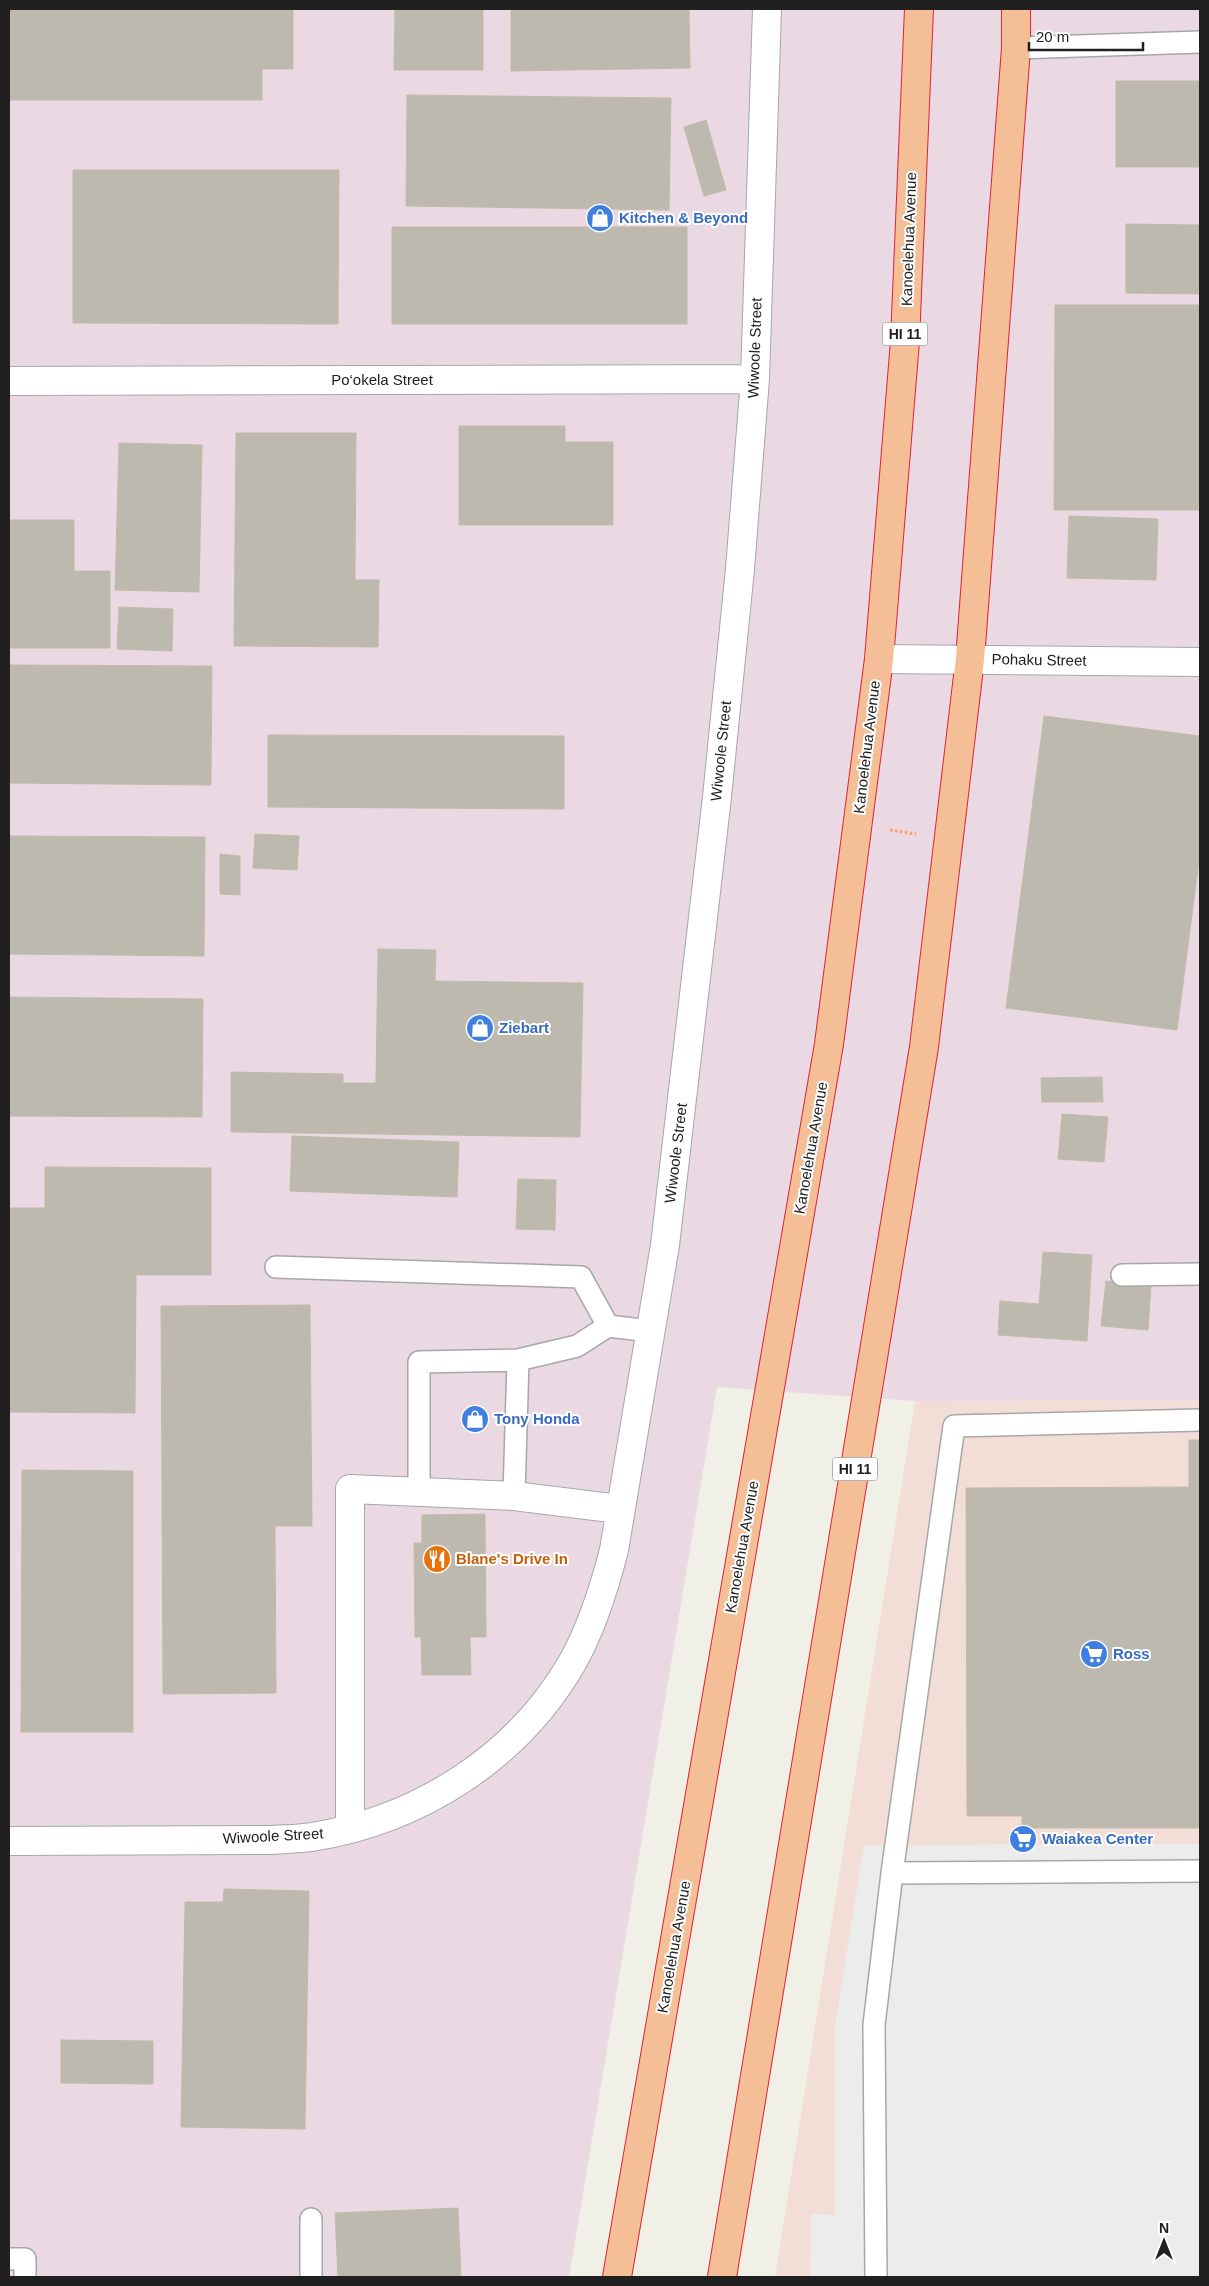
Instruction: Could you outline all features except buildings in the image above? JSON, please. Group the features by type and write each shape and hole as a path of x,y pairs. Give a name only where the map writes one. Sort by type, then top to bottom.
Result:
{"highway":[{"name":"Kanoelehua Avenue","path":"617,2277 829,1044 879,659 905,341 919,9"},
{"name":"HI 11","path":"722,2277 924,1047 970,659 1016,48 1016,9"}],"street":[{"name":"Wiwoole Street","path":"9,1841 270,1840 310,1837 350,1829 390,1817 426,1801 461,1780 494,1756 523,1728 549,1697 572,1663 598,1604 614,1550 665,1245 718,787 740,569 755,379 767,9"},
{"name":"Po‘okela Street","path":"9,381 755,379"},
{"name":"Pohaku Street","path":"879,659 1200,662"},
{"path":"350,1829 350,1489 514,1496 620,1509"}],"lane":[{"path":"1016,48 1200,42"},
{"path":"276,1267 581,1277 608,1326"},
{"path":"1122,1275 1200,1274"},
{"path":"419,1491 419,1362 518,1360 577,1346 608,1326 650,1331"},
{"path":"514,1496 518,1360"},
{"path":"876,2277 874,2025 892,1873 954,1426 1200,1420"},
{"path":"892,1873 1200,1870"},
{"path":"311,2219 311,2277"},
{"path":"9,2259 25,2259 25,2277"}],"path":[{"path":"888,830 920,834"}],"shaded area":[{"path":"9,9 1200,9 1200,1400 915,1401 717,1387 569,2277 9,2277"},
{"name":"Waiakea Center","path":"1200,1400 1200,2277 775,2277 915,1401"},
{"path":"1200,1844 1200,2277 810,2277 811,2214 835,2215 835,2026 864,1845"}],"place":[{"name":"Kitchen & Beyond","path":"600,218"},
{"name":"Ziebart","path":"480,1028"},
{"name":"Tony Honda","path":"475,1419"},
{"name":"Blane's Drive In","path":"437,1559"},
{"name":"Ross","path":"1094,1654"},
{"name":"Waiakea Center","path":"1023,1839"}]}
